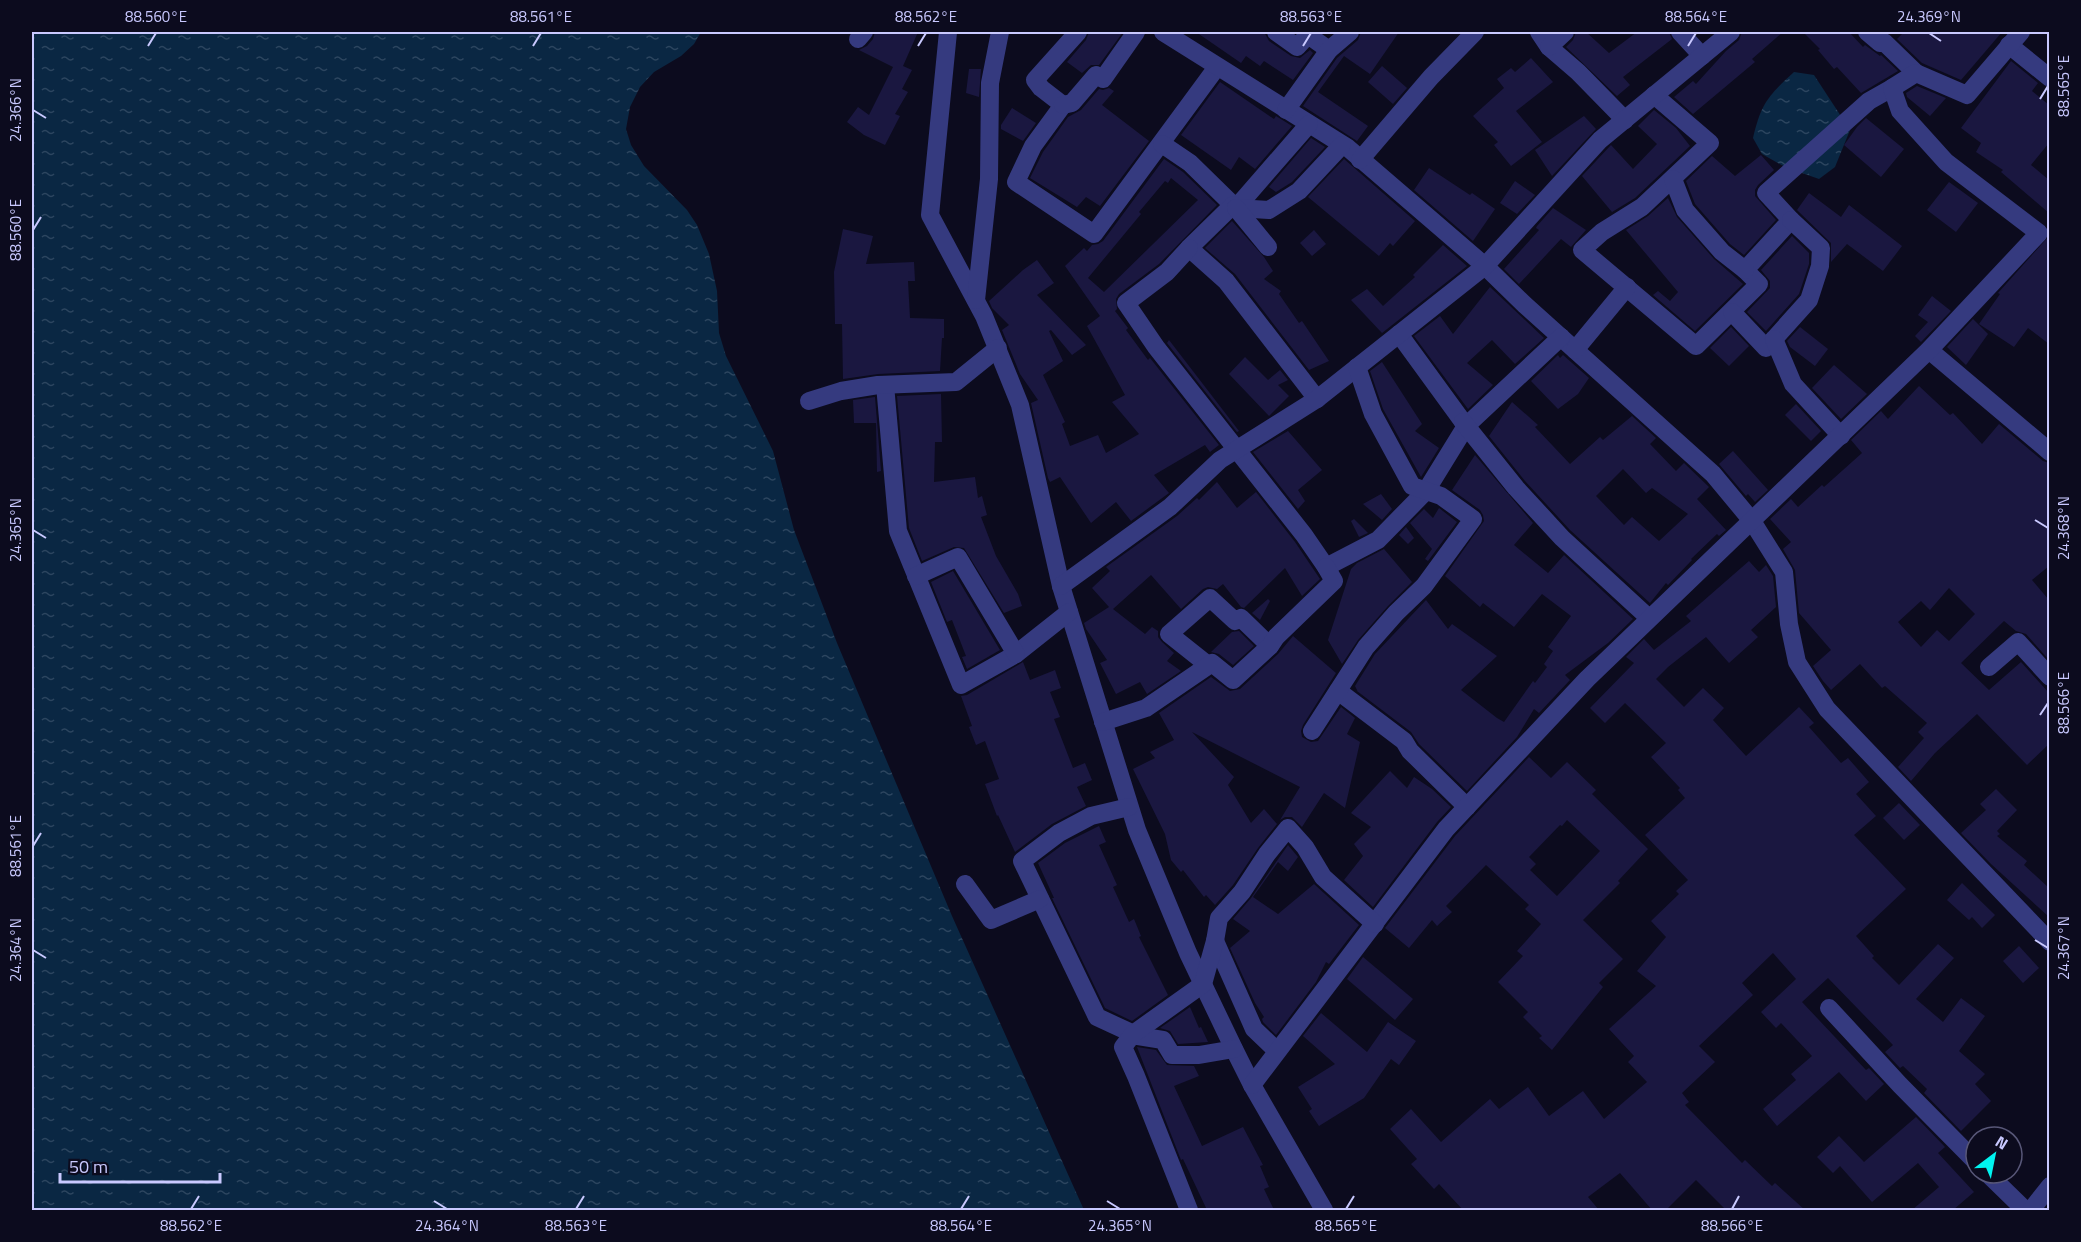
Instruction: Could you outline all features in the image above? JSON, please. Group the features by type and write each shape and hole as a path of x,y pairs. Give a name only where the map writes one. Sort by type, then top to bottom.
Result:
{"street":[{"path":"948,32 930,215 976,300 1020,405 1061,586 1137,830 1175,923 1252,1085 1324,1210"},
{"path":"976,300 989,179 990,83 1000,32"},
{"path":"1063,105 1041,88 1035,80 1078,32"},
{"path":"1136,32 1103,79 1096,75 1072,103 1063,105 1033,146 1016,182 1094,234 1217,67"},
{"path":"1163,32 1309,124 1360,160 1485,266 1561,338 1713,474 1752,521 1784,572 1789,624 1797,662 1827,709 2049,942"},
{"path":"1276,32 1297,47 1308,35 1329,50"},
{"path":"1286,110 1329,50 1350,32"},
{"path":"1360,160 1431,77 1475,32"},
{"path":"1565,32 1544,39 1625,120"},
{"path":"1680,32 1702,56"},
{"path":"1061,586 1170,507 1220,460 1317,399 1485,266 1600,140 1731,32"},
{"path":"1867,32 1880,43 1888,37 1916,73 1967,95 2014,36 2049,78"},
{"path":"1732,312 1766,348 1809,300 1820,266 1821,248 1766,193 1860,109 1916,73"},
{"path":"1252,1085 1446,829 1587,679 1929,350 2039,233 1946,162 1900,111 1892,88"},
{"path":"1654,95 1710,143 1642,207 1602,232 1582,250 1696,346 1759,284 1722,252 1685,210 1673,179"},
{"path":"1103,722 1146,708 1212,663 1233,680 1334,581 1304,535 1156,347 1126,303 1167,272 1189,248 1234,207 1309,124"},
{"path":"1162,144 1190,163 1234,207 1268,247"},
{"path":"1234,207 1269,210 1299,191 1341,145"},
{"path":"1745,270 1791,220"},
{"path":"1189,248 1226,281 1317,399"},
{"path":"1575,350 1627,287"},
{"path":"1399,334 1464,424 1516,488 1562,538 1649,618"},
{"path":"1326,567 1378,540 1426,491 1464,424 1561,338"},
{"path":"1774,339 1793,384 1841,436"},
{"path":"809,401 841,391 885,385 956,382 998,348"},
{"path":"1929,350 2049,452"},
{"path":"1312,731 1366,647 1424,586 1473,519 1441,496 1412,486 1373,414 1357,367"},
{"path":"885,385 898,531 961,685 1016,654 1069,612"},
{"path":"916,576 958,556 1016,654"},
{"path":"1208,665 1169,634 1210,598 1235,621 1241,618 1270,646"},
{"path":"1989,667 2018,642 2049,676"},
{"path":"1338,691 1404,741 1410,751 1467,807"},
{"path":"1129,807 1091,816 1059,833 1022,861 1098,1017 1133,1034 1163,1040 1172,1055 1198,1055 1234,1048"},
{"path":"1189,1210 1123,1047 1133,1034 1203,984 1219,918 1242,892 1267,854 1288,828 1305,847 1323,877 1375,924"},
{"path":"965,884 992,920 1040,900"},
{"path":"1215,941 1254,1029 1278,1051"},
{"path":"1829,1008 1900,1085 1964,1149"},
{"path":"1999,1185 2025,1210"},
{"path":"2031,1210 2049,1186"}],"water":[{"path":"32,32 701,32 694,44 681,56 654,72 640,87 630,107 626,129 631,145 644,166 687,210 697,225 709,254 717,291 719,333 726,356 773,451 794,530 837,643 952,916 1084,1210 32,1210"},
{"path":"1794,72 1814,75 1850,130 1835,167 1819,179 1785,167 1762,154 1753,138 1759,116 1767,100"}],"building":[{"path":"875,32 918,32 903,66 912,70 902,89 908,92 895,114 900,116 885,145 864,135 847,122 858,107 869,115 893,67 859,50 867,46"},
{"path":"1089,32 1123,32 1099,65 1091,65 1082,73 1067,62 1086,40"},
{"path":"1196,32 1264,32 1269,41 1291,56 1300,58 1310,50 1313,53 1293,80 1264,61 1260,66 1246,56 1241,63"},
{"path":"1361,32 1399,32 1370,74 1344,56 1318,92 1368,126 1357,141 1303,106 1337,58 1358,40"},
{"path":"1576,32 1586,32 1609,53 1637,32 1669,32 1672,39 1623,77 1630,85 1617,96 1566,47 1573,40"},
{"path":"1742,32 1783,32 1752,59 1755,62 1693,114 1674,97 1693,81 1696,84 1739,40"},
{"path":"1803,32 1849,32 1863,47 1865,45 1881,55 1898,71 1861,93 1837,67 1834,69 1818,50 1820,49"},
{"path":"1904,32 2002,32 1961,80 1922,63 1897,39"},
{"path":"1531,58 1553,82 1516,111 1542,142 1511,166 1494,145 1498,142 1473,116 1504,88 1497,79 1511,68 1515,72"},
{"path":"2011,61 2038,83 2032,91 2049,105 2049,143 2031,165 2049,180 2049,213 2001,172 2003,170 1976,152 1981,143 1961,128"},
{"path":"1382,66 1407,88 1393,104 1368,82"},
{"path":"969,69 981,69 979,97 966,93"},
{"path":"1220,82 1274,119 1276,116 1292,126 1255,169 1239,157 1231,170 1181,135"},
{"path":"1917,86 1946,98 1930,116 1907,97 1906,93"},
{"path":"1109,88 1114,91 1102,105 1149,141 1100,206 1086,197 1077,207 1030,178 1043,152 1068,117 1081,110 1099,89"},
{"path":"1012,108 1036,123 1023,141 1001,129 1001,125"},
{"path":"1654,110 1676,128 1690,146 1635,198 1612,212 1582,176 1611,145 1633,169 1657,144 1638,126"},
{"path":"1584,116 1596,129 1552,176 1535,150"},
{"path":"1866,118 1904,149 1881,177 1844,145"},
{"path":"1311,138 1325,147 1292,182 1276,192 1269,187"},
{"path":"1761,155 1774,170 1758,185 1755,196 1776,220 1744,255 1730,244 1695,204 1686,181 1712,156 1735,176"},
{"path":"1164,159 1183,172 1217,205 1159,264 1119,294 1115,311 1148,360 1150,358 1219,445 1210,452 1205,445 1154,475 1169,493 1131,521 1116,502 1091,523 1060,477 1050,482 1048,478 1031,403 1038,400 1020,374 1002,330 1009,325 992,308 989,301 1037,260 1054,283 1037,295 1086,345 1072,355 1051,330 1049,331 1063,361 1043,375 1065,422 1062,424 1070,446 1098,435 1106,453 1139,434 1112,402 1125,395 1087,326 1100,316 1065,266 1084,248 1087,251 1092,245 1103,241","holes":["1171,178 1198,200 1104,292 1088,278 1165,181 1168,183"]},
{"path":"1344,159 1415,221 1393,246 1390,243 1379,256 1308,197"},
{"path":"1429,168 1495,209 1473,241 1414,190"},
{"path":"1515,181 1535,195 1517,214 1500,203"},
{"path":"1949,182 1978,203 1956,232 1927,210"},
{"path":"1809,193 1841,217 1849,205 1902,246 1883,271 1847,244 1831,262 1831,243 1797,210"},
{"path":"1668,198 1677,217 1714,259 1743,284 1695,331 1653,295 1658,291 1670,301 1678,292 1626,230 1648,216"},
{"path":"1553,208 1586,230 1571,247 1561,239 1519,284 1504,269 1539,230 1537,226"},
{"path":"1232,221 1264,257 1273,271 1264,279 1281,291 1279,294 1299,323 1302,321 1329,361 1309,370 1235,274 1205,248"},
{"path":"843,229 873,236 866,264 914,262 915,281 908,281 910,318 944,319 940,371 878,374 843,379 842,324 835,324 834,272"},
{"path":"1314,230 1326,244 1312,256 1300,243"},
{"path":"1792,236 1809,253 1809,264 1799,294 1766,331 1747,312 1770,288 1770,281 1761,270"},
{"path":"2049,236 2049,344 2028,328 2014,347 1979,324 2000,294 1998,293"},
{"path":"1443,245 1467,266 1382,333 1351,300 1367,289 1383,306 1415,277 1413,275"},
{"path":"1490,287 1544,338 1515,364 1492,340 1467,363 1493,385 1468,409 1414,336 1440,316 1453,334"},
{"path":"1932,296 1951,311 1921,342 1915,336 1928,322 1918,315"},
{"path":"1973,319 1988,334 1966,365 1947,347"},
{"path":"1731,327 1749,346 1729,366 1710,348"},
{"path":"1800,327 1828,349 1815,366 1790,347 1787,341"},
{"path":"1169,340 1239,431 1237,432 1167,343"},
{"path":"1558,355 1560,358 1563,355 1589,378 1578,394 1558,409 1531,381"},
{"path":"1245,357 1268,380 1280,370 1288,380 1278,385 1289,396 1269,416 1229,374"},
{"path":"1382,362 1422,424 1415,431 1439,448 1421,477 1383,409 1370,371"},
{"path":"1834,365 1867,394 1841,419 1812,388"},
{"path":"1919,386 1950,415 1953,413 1982,444 1999,424 2043,461 2049,463 2049,566 2032,580 2049,600 2049,660 2026,634 2016,631 2004,621 1961,663 1989,690 2021,662 2049,693 2049,744 2027,765 1977,714 1935,753 1911,781 1898,767 1924,738 1918,732 1927,723 1885,686 1882,688 1860,664 1831,690 1813,666 1831,650 1799,613 1795,570 1783,549 1791,542 1770,519 1791,499 1798,507 1862,453 1851,440 1881,411 1888,419","holes":["1949,588 1975,614 1949,641 1937,630 1921,647 1898,622 1921,601 1930,610"]},
{"path":"941,394 942,442 935,442 934,482 975,477 978,498 982,496 987,515 981,517 996,556 1018,594 1022,606 1004,613 964,548 954,547 922,561 909,528 897,396"},
{"path":"875,397 881,471 877,472 876,423 854,423 853,400"},
{"path":"1512,402 1538,425 1535,427 1570,464 1600,437 1603,440 1632,416 1656,438 1650,444 1676,471 1684,463 1709,487 1697,499 1726,530 1719,536 1717,534 1668,585 1666,583 1650,603 1570,530 1525,481 1489,436","holes":["1623,469 1646,493 1652,488 1688,514 1659,541 1632,517 1624,525 1596,496"]},
{"path":"1796,404 1821,431 1811,441 1785,415"},
{"path":"1288,431 1322,470 1298,490 1305,501 1298,509 1253,452"},
{"path":"1733,451 1768,490 1755,502 1748,494 1746,496 1719,464"},
{"path":"1475,455 1533,523 1514,545 1548,573 1564,555 1633,619 1608,643 1565,675 1570,680 1539,713 1534,709 1517,737 1467,791 1419,744 1411,732 1358,692 1355,686 1375,654 1426,600 1448,629 1452,624 1497,656 1461,690 1504,722 1533,681 1535,683 1547,667 1544,664 1553,651 1548,647 1571,616 1542,594 1514,627 1483,603 1480,607 1445,576 1484,521 1480,510 1452,490"},
{"path":"1217,482 1237,508 1256,492 1320,579 1302,596 1285,568 1244,608 1223,584 1217,589 1208,587 1203,589 1181,609 1151,575 1113,609 1145,634 1152,627 1158,631 1158,637 1174,653 1167,661 1181,671 1147,694 1140,682 1116,694 1100,663 1107,660 1084,623 1109,607 1092,588 1110,571 1106,567 1177,516 1197,498 1199,500"},
{"path":"1381,494 1392,509 1382,520 1363,504"},
{"path":"1439,508 1457,522 1428,561 1425,559 1432,549 1410,523 1424,509 1433,518"},
{"path":"1354,519 1368,533 1359,537 1351,521"},
{"path":"1406,527 1414,538 1408,544 1399,535"},
{"path":"1384,549 1412,582 1358,640 1342,664 1328,640 1351,569 1357,563"},
{"path":"1749,561 1759,572 1766,565 1773,576 1776,607 1751,630 1758,637 1729,663 1706,637 1656,679 1684,707 1703,688 1724,708 1713,720 1746,756 1799,707 1814,723 1809,727 1841,763 1848,758 1869,782 1856,794 1876,816 1854,835 1906,889 1856,936 1874,956 1872,958 1899,985 1938,944 1954,958 1916,999 1943,1022 1961,998 1985,1016 1959,1051 1985,1074 1975,1084 1991,1101 1967,1125 1964,1125 1961,1131 1924,1093 1927,1089 1903,1066 1900,1068 1885,1052 1893,1045 1828,978 1802,1002 1866,1070 1869,1068 1884,1084 1866,1101 1839,1072 1777,1126 1763,1109 1796,1080 1791,1074 1812,1056 1781,1023 1776,1028 1761,1012 1796,979 1773,953 1742,983 1753,995 1699,1046 1715,1062 1682,1093 1689,1102 1685,1105 1742,1163 1745,1160 1772,1186 1775,1183 1805,1210 1726,1210 1696,1180 1666,1210 1652,1210 1620,1173 1588,1197 1599,1210 1463,1210 1439,1184 1434,1189 1411,1164 1417,1159 1390,1129 1411,1109 1441,1142 1490,1099 1499,1109 1528,1087 1549,1116 1583,1091 1604,1119 1647,1082 1628,1062 1634,1056 1609,1029 1656,986 1637,971 1666,937 1651,921 1679,894 1676,891 1688,880 1645,835 1685,798 1678,790 1680,788 1651,757 1666,743 1625,703 1605,723 1590,708 1634,663 1626,657 1644,639 1654,650 1691,621 1686,616"},
{"path":"953,571 1000,650 967,669 962,657 966,656 952,620 947,622 931,582"},
{"path":"1268,599 1270,601 1260,620 1252,613"},
{"path":"1239,631 1254,646 1233,665 1219,654 1211,652 1232,632"},
{"path":"1293,636 1336,673 1303,725 1302,737 1311,742 1318,741 1341,707 1355,718 1347,734 1360,742 1345,808 1324,793 1302,827 1292,817 1280,820 1300,787 1192,732 1234,777 1228,785 1251,823 1264,809 1277,824 1233,885 1215,905 1206,895 1204,897 1183,870 1181,872 1171,860 1165,834 1133,769 1155,758 1150,752 1174,740 1159,713 1211,677 1230,691 1240,689 1278,654"},
{"path":"1023,662 1030,680 1055,670 1061,688 1050,692 1060,717 1054,719 1073,768 1085,763 1092,780 1077,787 1086,806 1052,824 1015,852 997,816 985,784 999,779 985,741 976,745 961,696 967,695"},
{"path":"1529,757 1551,778 1567,762 1596,790 1592,794 1648,849 1618,881 1620,883 1583,920 1623,959 1599,983 1603,987 1552,1050 1539,1038 1542,1036 1523,1017 1528,1012 1498,982 1523,956 1517,951 1541,924 1525,909 1529,905 1486,865 1446,906 1452,912 1437,926 1432,920 1409,948 1385,928 1455,836","holes":["1567,820 1600,851 1557,896 1530,870 1536,864 1529,857"]},
{"path":"1390,771 1407,788 1414,777 1432,789 1451,807 1437,822 1373,907 1344,880 1363,856 1354,844 1371,827 1351,813"},
{"path":"1996,789 2017,810 1997,831 2000,834 1997,836 2027,861 2024,865 2049,888 2049,917 1961,833 1986,810 1980,804"},
{"path":"1899,803 1920,825 1904,840 1883,818"},
{"path":"1099,826 1106,842 1099,845 1117,885 1113,887 1129,922 1134,919 1141,936 1139,937 1168,995 1132,1021 1105,1008 1052,898 1054,898 1038,863 1065,843"},
{"path":"1288,845 1298,857 1288,871 1278,862 1253,897 1278,914 1314,884 1359,925 1329,964 1326,962 1316,982 1276,1035 1263,1022 1264,1017 1255,1003 1230,948 1250,931 1233,919 1251,898"},
{"path":"1962,883 1995,915 1982,928 1972,917 1969,920 1947,900"},
{"path":"2019,946 2039,968 2023,983 2003,961"},
{"path":"1363,957 1413,999 1395,1020 1347,979"},
{"path":"1190,1007 1208,1042 1178,1044 1170,1031 1160,1028"},
{"path":"1321,1013 1367,1052 1388,1022 1416,1041 1399,1065 1391,1059 1364,1098 1319,1126 1309,1111 1312,1109 1298,1087 1335,1064 1303,1036"},
{"path":"1137,1047 1156,1050 1167,1065 1194,1066 1199,1076 1174,1086 1202,1146 1243,1127 1263,1165 1260,1166 1269,1187 1264,1189 1274,1210 1207,1210 1183,1159 1181,1160"},
{"path":"1916,1117 1945,1147 1938,1153 1964,1181 1964,1185 1968,1185 1974,1192 1953,1210 1912,1210 1939,1187 1918,1163 1872,1202 1840,1166 1833,1173 1817,1157 1839,1136 1864,1162"}]}
